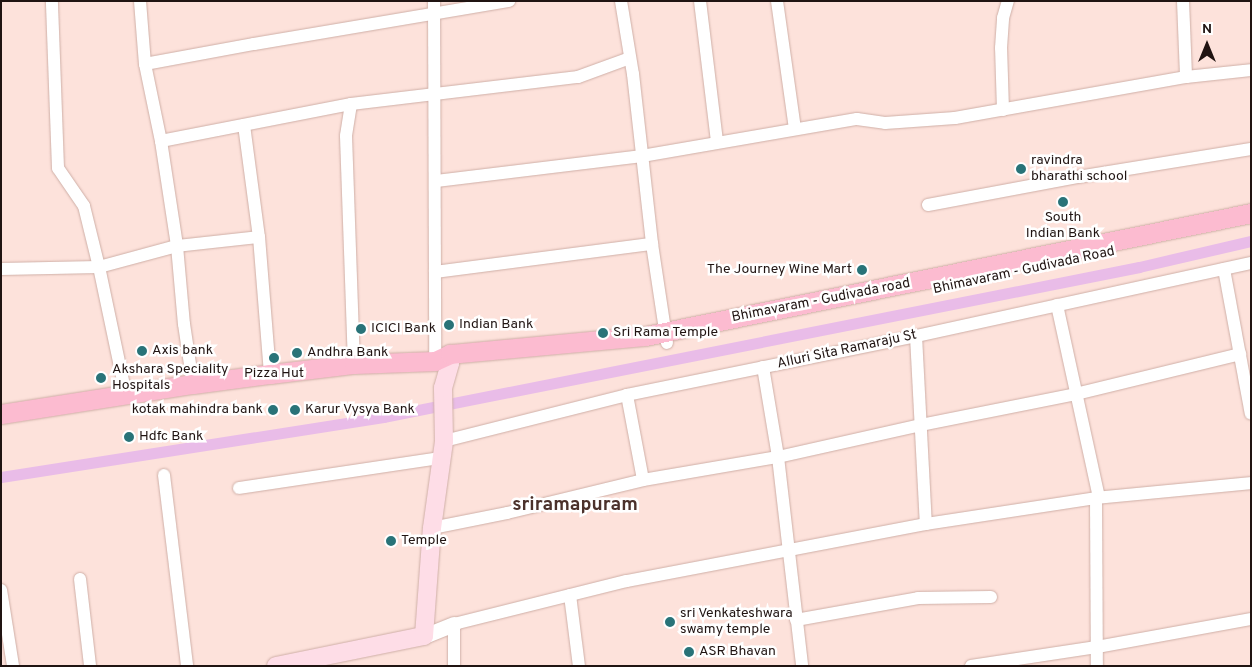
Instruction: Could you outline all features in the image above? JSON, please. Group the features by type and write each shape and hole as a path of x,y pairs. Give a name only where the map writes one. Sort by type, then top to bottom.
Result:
{"main road":[{"name":"Bhimavaram - Gudivada road","path":"1,414 193,384 354,364 444,359 645,336 667,337 973,276 1251,212"},
{"name":"Bhimavaram - Gudivada Road","path":"973,276 1251,225"},
{"path":"276,666 414,638 445,434 444,359"}],"street":[{"path":"52,1 58,168 84,206 100,267 126,395"},
{"path":"140,1 145,64 161,141 193,384"},
{"path":"145,64 434,7 509,1"},
{"path":"621,1 630,58 652,244 667,337"},
{"path":"700,1 717,142"},
{"path":"778,1 795,129"},
{"path":"1003,110 1001,48 1003,18 1008,1"},
{"path":"1183,1 1186,77"},
{"path":"434,7 436,272 444,359"},
{"path":"161,141 351,104 578,77 630,58"},
{"path":"436,182 642,156 857,119 885,124 955,118 1186,77 1251,70"},
{"path":"351,104 346,136 354,364"},
{"path":"244,125 259,238 270,374"},
{"path":"928,205 1078,177 1251,149"},
{"path":"1,269 100,267 176,246 259,238"},
{"path":"436,272 652,244"},
{"name":"Alluri Sita Ramaraju St","path":"445,434 916,336 1251,263"},
{"path":"1224,269 1251,414"},
{"path":"1057,305 1098,497 1097,666"},
{"path":"916,336 926,524"},
{"path":"432,528 507,513 643,480 778,457 921,425 1076,394 1240,354"},
{"path":"763,367 778,457 802,666"},
{"path":"627,395 643,480"},
{"path":"239,488 440,458"},
{"path":"164,475 187,666"},
{"path":"414,638 454,624 628,581 926,524 1098,497 1251,483"},
{"path":"80,579 90,666"},
{"path":"1,590 13,666"},
{"path":"570,595 579,666"},
{"path":"796,620 918,598 991,596"},
{"path":"971,666 1097,647 1251,619"},
{"path":"454,624 454,666"}],"waterway":[{"path":"1,477 383,417 1139,267 1251,241"}],"place":[{"name":"ravindra bharathi school","path":"1021,169"},
{"name":"South Indian Bank","path":"1063,202"},
{"name":"The Journey Wine Mart","path":"862,270"},
{"name":"Indian Bank","path":"449,325"},
{"name":"ICICI Bank","path":"361,329"},
{"name":"Sri Rama Temple","path":"603,333"},
{"name":"Axis bank","path":"142,351"},
{"name":"Andhra Bank","path":"297,353"},
{"name":"Pizza Hut","path":"274,358"},
{"name":"Akshara Speciality Hospitals","path":"101,378"},
{"name":"kotak mahindra bank","path":"273,410"},
{"name":"Karur Vysya Bank","path":"295,410"},
{"name":"Hdfc Bank","path":"129,437"},
{"name":"Temple","path":"391,541"},
{"name":"sri Venkateshwara swamy temple","path":"670,622"},
{"name":"ASR Bhavan","path":"689,652"}],"district":[{"name":"sriramapuram","path":"575,506"}]}
